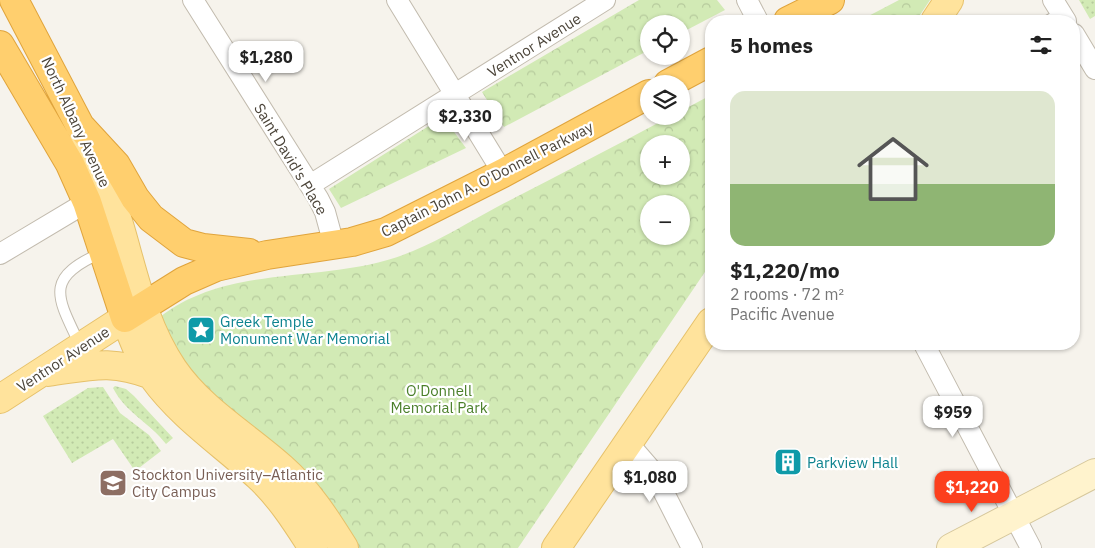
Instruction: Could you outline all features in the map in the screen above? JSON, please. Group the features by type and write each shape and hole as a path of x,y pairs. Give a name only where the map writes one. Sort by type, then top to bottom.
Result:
{"highway":[{"name":"North Albany Avenue","path":"14,0 80,126"},
{"path":"800,15 830,0"},
{"name":"North Albany Avenue","path":"0,45 70,164 87,202 104,251 134,313"},
{"path":"685,75 705,64"},
{"name":"Captain John A. O'Donnell Parkway","path":"134,313 201,273 232,262 334,245 371,237 394,229 640,99"},
{"path":"80,126 116,165 135,198 151,218 176,239 203,248 267,255"}],"main road":[{"path":"940,15 950,0"},
{"name":"North Albany Avenue","path":"80,126 110,197 134,313"},
{"path":"134,313 152,375 176,406 259,477 292,516 313,548"},
{"path":"134,313 152,333 163,353 186,386 216,414 293,478 317,505 344,548"},
{"name":"Ventnor Avenue","path":"0,399 134,313"},
{"path":"556,548 705,331"},
{"path":"42,372 110,364 129,366 152,375"}],"street":[{"name":"Saint David's Place","path":"193,0 310,185 325,212 334,245"},
{"path":"398,0 503,173"},
{"name":"Ventnor Avenue","path":"310,185 605,0"},
{"path":"747,0 755,15"},
{"path":"1080,48 1095,70"},
{"path":"0,254 87,202"},
{"path":"927,350 1031,548"},
{"path":"628,443 654,473 692,548"},
{"path":"951,548 1095,473"}],"lane":[{"path":"81,347 60,304 60,289 65,276 77,263 104,251"}],"green space":[{"path":"639,0 717,0 725,10 715,15 705,15 705,20 690,28 690,15 640,15 640,55 504,127 482,92"},
{"path":"899,0 930,0 920,15 870,15"},
{"path":"1079,0 1095,0 1095,16 1090,19"},
{"name":"O'Donnell Memorial Park","path":"705,98 705,272 518,548 359,548 316,482 193,381 167,341 160,317 188,300 219,288 250,281 382,262 413,251 445,236 654,125 690,125 690,106"},
{"path":"443,117 466,148 341,208 329,189"},
{"path":"115,386 126,389 134,396 173,438 166,444 124,404 113,388"},
{"path":"103,387 120,413 149,435 161,451 135,471 113,439 72,463 43,416 88,388"}],"place":[{"name":"Greek Temple Monument War Memorial","path":"201,330"},
{"name":"Parkview Hall","path":"788,462"},
{"name":"Stockton University–Atlantic City Campus","path":"113,483"}]}
